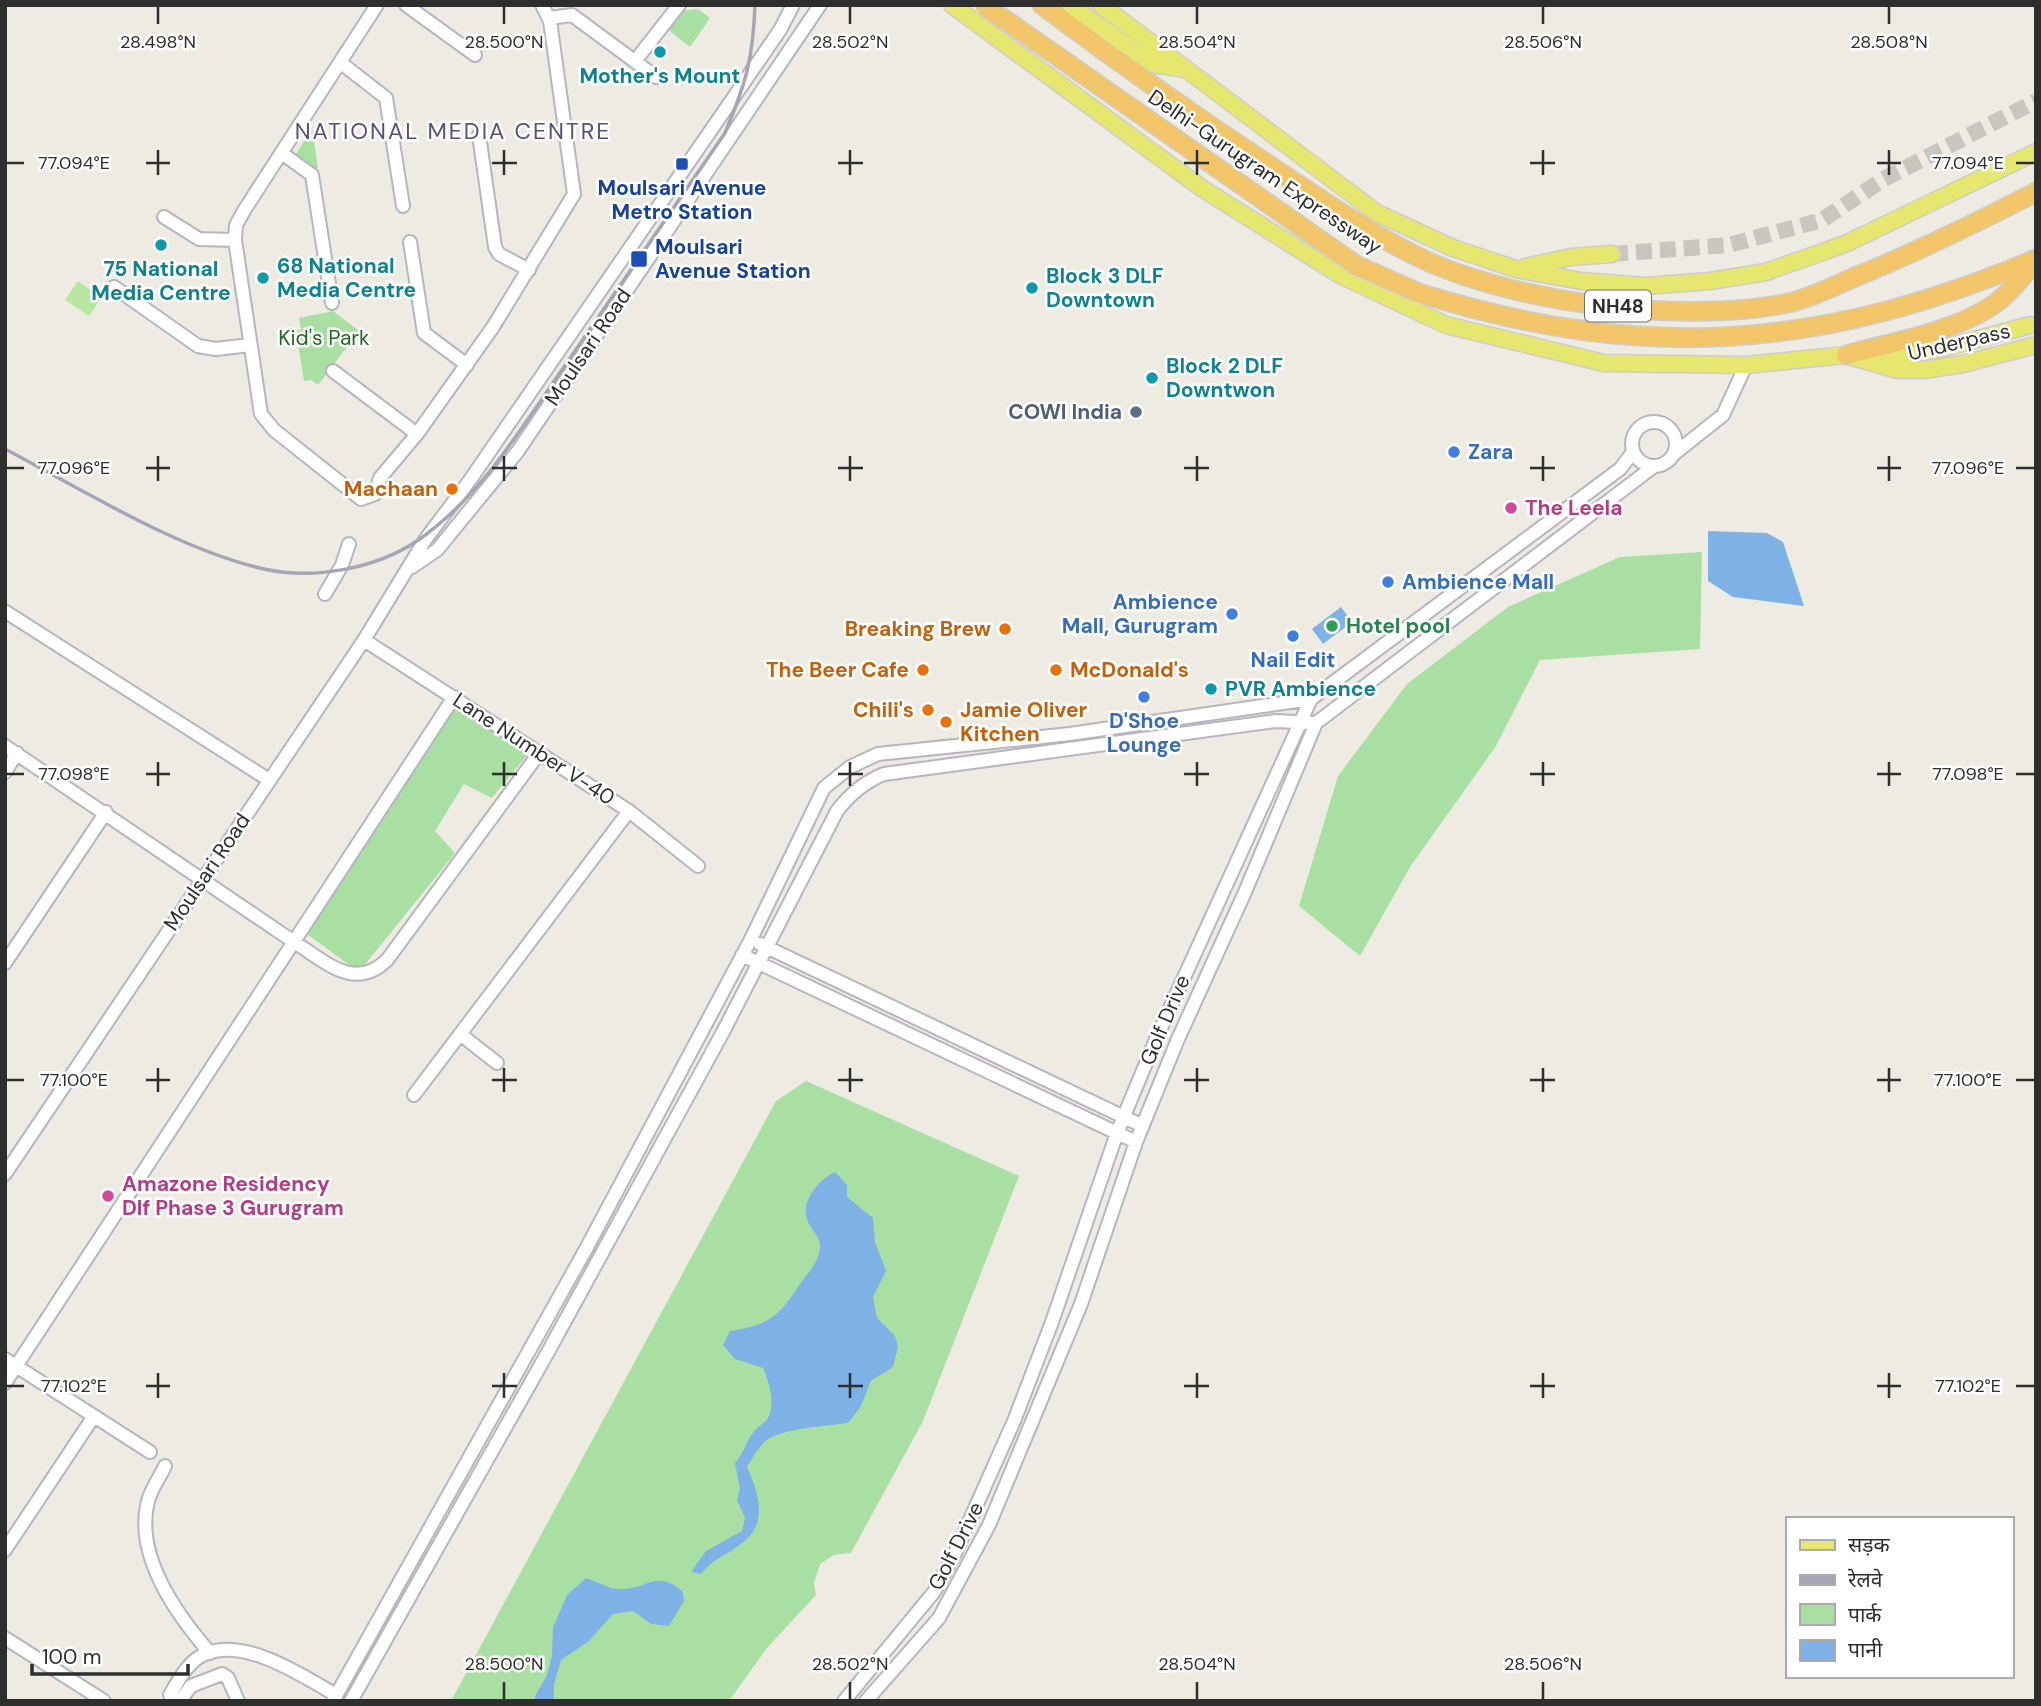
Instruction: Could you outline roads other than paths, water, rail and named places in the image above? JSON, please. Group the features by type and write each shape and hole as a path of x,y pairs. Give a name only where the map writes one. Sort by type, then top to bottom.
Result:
{"highway":[{"name":"Delhi-Gurugram Expressway","path":"984,5 1356,265 1419,293 1524,323 1597,335 1665,339 1738,338 1820,328 1996,276 2036,260"},
{"name":"Delhi-Gurugram Expressway","path":"1042,5 1169,100 1378,237 1432,263 1492,283 1555,298 1638,308 1711,310 1788,303 1930,247 2036,192"},
{"path":"1846,355 1946,327 1987,309 2010,291 2036,260"}],"main road":[{"path":"952,5 1203,188 1340,275 1446,325 1604,363 1746,365 1846,355 1898,370 1924,370 1963,364 2036,345"},
{"path":"1000,5 998,25 1008,46"},
{"path":"1070,5 1153,64 1188,70"},
{"path":"1101,5 1377,213 1453,248 1516,269 1581,281 1645,286 1710,281 1766,272 1845,244 2036,152"},
{"path":"1516,269 1571,257 1612,254"},
{"name":"Underpass","path":"1846,355 1898,356 1918,353 2030,325"}],"street":[{"path":"377,5 283,154 244,209 236,225 235,240 261,414 265,422 355,497 366,499 374,494 380,478 417,434 467,365 529,270 574,194 549,18 542,5"},
{"path":"406,5 475,55"},
{"path":"635,61 679,5"},
{"name":"Moulsari Road","path":"5,1174 364,640 425,540 470,480 780,30 793,5"},
{"name":"Moulsari Road","path":"409,569 437,550 518,451 820,5"},
{"path":"549,18 572,15 656,77"},
{"path":"341,63 386,98 402,206"},
{"path":"478,135 495,247 499,254 529,270"},
{"path":"283,154 312,175 332,303"},
{"path":"164,217 199,239 235,240"},
{"path":"410,242 424,333 467,365"},
{"path":"114,287 198,346 216,349 250,345"},
{"path":"1674,454 1674,435 1666,425 1653,422 1636,431 1633,452 1644,464 1653,467 1665,464 1723,415 1746,365"},
{"path":"333,371 417,434"},
{"name":"Golf Drive","path":"844,1701 927,1602 956,1551 1038,1359 1117,1133 1183,975 1311,699 1620,469 1633,452"},
{"name":"Golf Drive","path":"867,1700 939,1618 974,1558 1081,1304 1136,1142 1201,985 1245,892 1316,723 1653,467"},
{"path":"325,594 342,565 349,544"},
{"path":"6,612 269,780"},
{"name":"Lane Number V-40","path":"364,640 629,811 698,866"},
{"path":"5,1384 11,1363 294,942 454,697"},
{"path":"175,1698 188,1667 204,1654 226,1650 276,1661 335,1698 665,1103 751,939 824,788 850,767 872,755 1070,734 1311,699"},
{"path":"351,1701 680,1111 837,811 855,790 884,774 1263,723 1316,723"},
{"path":"5,746 294,942 354,976 367,975 379,968 540,752"},
{"path":"5,772 18,753"},
{"path":"414,1095 629,811"},
{"path":"5,964 106,812"},
{"path":"751,939 1143,1126"},
{"path":"742,955 1136,1142"},
{"path":"1183,975 1201,985"},
{"path":"460,1034 497,1063"},
{"path":"665,1103 680,1111"},
{"path":"533,1345 548,1352"},
{"path":"11,1363 149,1452"},
{"path":"5,1550 94,1416"},
{"path":"165,1466 148,1499 146,1545 169,1597 188,1628 210,1653"},
{"path":"5,1638 104,1701"},
{"path":"175,1698 191,1686 222,1674 228,1678 238,1701"},
{"path":"853,1689 867,1700"}],"water":[{"path":"1708,531 1767,533 1783,542 1804,606 1733,597 1708,581"},
{"name":"Hotel pool","path":"1341,607 1352,622 1323,644 1312,629"},
{"path":"835,1172 847,1185 847,1197 873,1218 875,1242 886,1271 873,1297 877,1318 895,1336 898,1347 893,1367 871,1381 860,1408 848,1423 789,1431 764,1442 747,1467 758,1501 759,1512 753,1531 746,1540 713,1562 701,1574 691,1572 706,1551 742,1531 745,1518 737,1500 740,1489 735,1463 754,1432 768,1418 772,1399 763,1368 735,1359 723,1345 730,1331 765,1322 780,1310 812,1268 818,1257 820,1244 809,1224 806,1208 816,1186"},
{"path":"586,1578 619,1589 666,1582 683,1592 684,1601 669,1626 651,1624 633,1611 613,1614 589,1641 561,1660 554,1684 554,1701 536,1701 535,1696 547,1675 552,1656 553,1628 567,1595"}],"tunnel":[{"path":"1612,254 1729,245 1822,220 1884,179 2036,101"}],"railway":[{"path":"5,449 165,533 199,548 264,569 303,573 343,570 382,559 417,541 461,503 499,460 725,133 747,70 755,5"}],"place":[{"name":"Mother's Mount","path":"660,52"},
{"name":"Moulsari Avenue Metro Station","path":"682,164"},
{"name":"75 National Media Centre","path":"161,245"},
{"name":"Moulsari Avenue Station","path":"639,259"},
{"name":"68 National Media Centre","path":"263,278"},
{"name":"Block 3 DLF Downtown","path":"1032,288"},
{"name":"Block 2 DLF Downtwon","path":"1152,378"},
{"name":"COWI India","path":"1136,412"},
{"name":"Zara","path":"1454,452"},
{"name":"Machaan","path":"452,489"},
{"name":"The Leela","path":"1511,508"},
{"name":"Ambience Mall","path":"1388,582"},
{"name":"Ambience Mall, Gurugram","path":"1232,614"},
{"name":"Hotel pool","path":"1332,626"},
{"name":"Breaking Brew","path":"1005,629"},
{"name":"Nail Edit","path":"1293,636"},
{"name":"The Beer Cafe","path":"923,670"},
{"name":"McDonald's","path":"1056,670"},
{"name":"PVR Ambience","path":"1211,689"},
{"name":"D'Shoe Lounge","path":"1144,697"},
{"name":"Chili's","path":"928,710"},
{"name":"Jamie Oliver Kitchen","path":"946,722"},
{"name":"Amazone Residency Dlf Phase 3 Gurugram","path":"108,1196"}],"district":[{"name":"NATIONAL MEDIA CENTRE","path":"453,131"}],"park label":[{"name":"Kid's Park","path":"324,338"}]}
